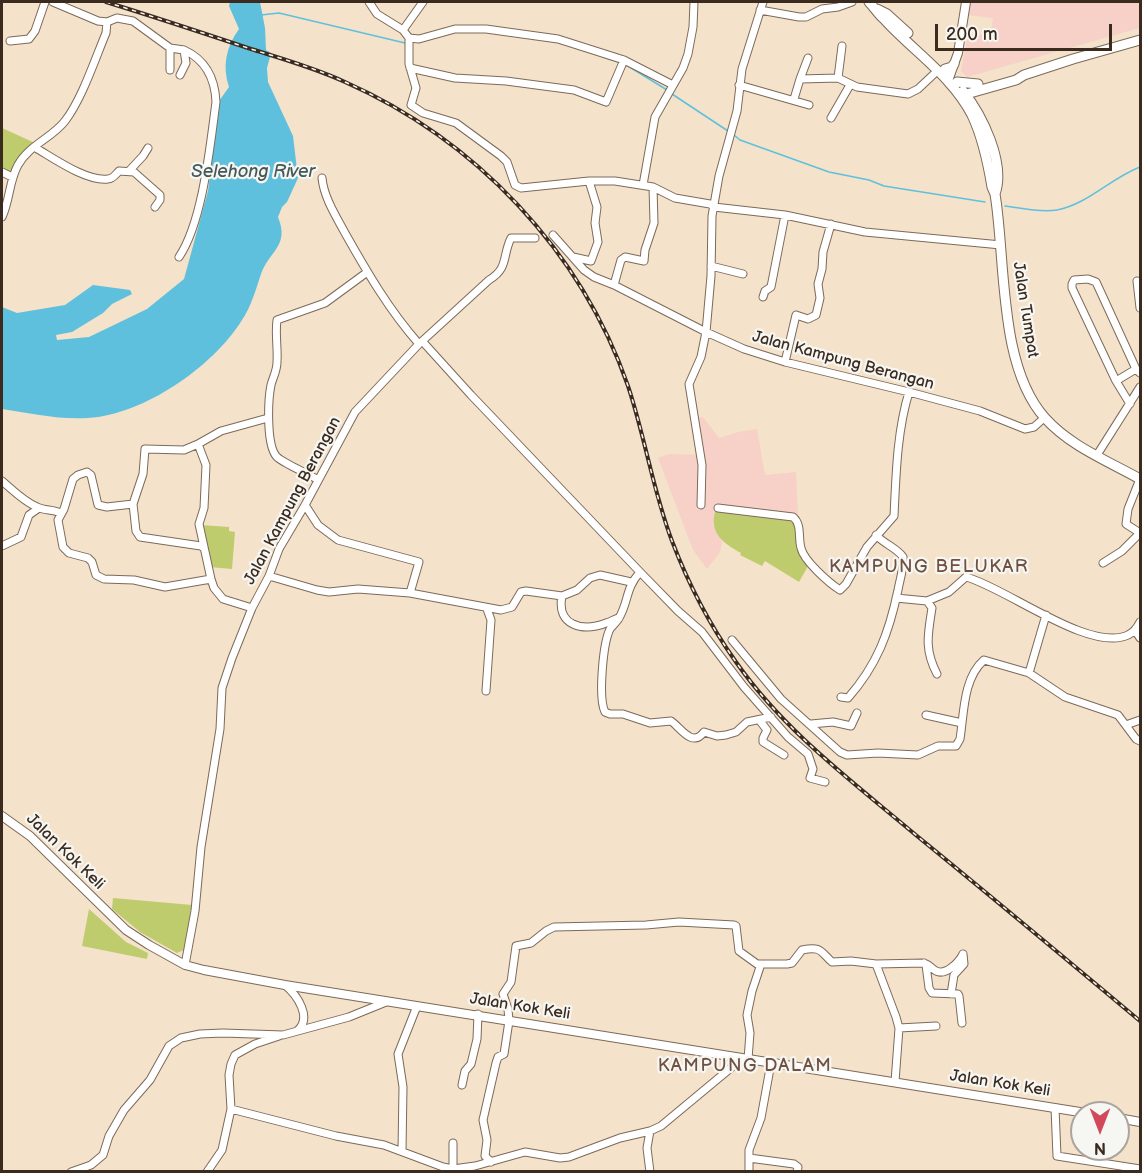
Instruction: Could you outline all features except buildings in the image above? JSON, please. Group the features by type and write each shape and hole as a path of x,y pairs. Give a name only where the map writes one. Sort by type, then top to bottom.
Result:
{"main road":[{"name":"Jalan Tumpat","path":"872,5 883,19 955,84"},
{"name":"Jalan Tumpat","path":"872,5 887,14 955,84 989,134 998,186 995,194 1010,333 1016,361 1026,387 1044,418 1065,436 1140,479"},
{"path":"955,84 982,86 1016,80 1023,75 1140,40"},
{"path":"919,52 935,73 974,112"},
{"path":"954,64 952,67 955,84"},
{"path":"955,84 982,86"},
{"path":"974,112 982,86"}],"street":[{"path":"10,41 29,39 35,31 45,2"},
{"path":"53,2 98,21 107,22 117,18 133,21 170,48 192,54 209,72 215,88 216,102 196,219 186,246 179,257"},
{"path":"369,2 382,18 403,30 409,41 410,68 416,88 412,107 423,113 456,123 501,156 507,162 515,185 521,188 589,181 643,184 675,198 710,204 714,207 785,215 865,232 1000,245"},
{"path":"403,30 423,2"},
{"path":"643,184 655,117 683,68 688,54 693,27 694,2"},
{"path":"701,505 702,465 689,384 701,357 706,332 711,266 710,241 719,176 737,111 742,69 763,2"},
{"path":"760,10 806,17 822,9 852,2"},
{"path":"955,84 966,2"},
{"path":"2,217 12,177 19,163 34,147 61,127 72,112 106,33 107,22"},
{"path":"409,41 455,29 486,29 558,39 624,60 673,85"},
{"path":"838,78 842,46"},
{"path":"170,48 170,70"},
{"path":"180,75 186,63 184,50"},
{"path":"954,64 958,52"},
{"path":"794,99 808,58"},
{"path":"410,68 455,78 506,81 574,90 606,102 624,60"},
{"path":"800,79 838,78 870,90 908,94 918,89 935,73"},
{"path":"831,118 850,84"},
{"path":"739,85 809,105"},
{"path":"34,147 90,176 111,179 119,171 134,172 159,195 160,200 155,207"},
{"path":"129,171 148,147"},
{"path":"2,172 12,177"},
{"path":"322,178 322,186 333,211 366,273 404,327 678,611 702,632 744,687 788,737 808,754 813,769 810,778 825,782"},
{"path":"573,257 591,261 598,242 595,223 597,207 589,181"},
{"path":"614,285 621,260 626,257 644,261 645,250 654,223 653,187"},
{"path":"763,297 765,291 771,287 785,215"},
{"path":"785,362 796,315 808,319 816,315 820,298 818,285 831,224"},
{"name":"Jalan Kampung Berangan","path":"553,235 588,274 744,349 785,362 980,411 1025,429 1034,428 1044,418"},
{"name":"Jalan Kampung Berangan","path":"185,964 195,911 201,847 220,729 222,688 252,608 269,576 279,549 355,412 421,343 489,280 499,274 511,238 536,238"},
{"path":"711,266 743,274"},
{"path":"318,480 276,456 272,444 268,418 271,383 277,361 275,333 277,320 318,307 366,273"},
{"path":"1116,381 1138,371 1096,282 1089,279 1074,280 1072,288 1116,381 1130,404"},
{"path":"1137,281 1140,308"},
{"path":"1097,455 1140,387"},
{"path":"718,508 793,517 798,522 801,551 828,583 840,590 876,535 894,516 894,493 905,406 909,392"},
{"path":"204,548 140,537 135,531 133,504 143,474 145,449 184,450 221,431 268,418"},
{"path":"198,444 206,465 204,508 199,524 211,579 214,588 223,599 252,608"},
{"path":"133,504 107,507 98,505 91,475 83,473 73,479 64,509 58,520 63,547 69,553 88,558 92,562 96,575 104,579 134,580 165,587 211,579"},
{"path":"1103,563 1122,551 1140,533 1126,524 1128,509 1140,479"},
{"path":"2,481 15,494 39,508 60,513"},
{"path":"305,505 318,525 338,540 419,562 410,593"},
{"path":"2,546 21,537 29,515 39,508"},
{"path":"841,697 848,698 865,678 876,660 887,633 896,598 903,558 898,551 876,535"},
{"path":"640,572 631,582 619,618 611,629 603,656 602,702 605,712 623,714 650,723 671,721 684,735 693,738 700,737 706,732 717,736 726,735 736,732 747,722 771,717"},
{"path":"269,576 330,592 358,589 410,593 487,609 509,609 521,592 526,591 562,596 577,590 590,578 600,575 631,582"},
{"path":"896,598 927,601 949,592 966,577 1084,632 1101,637 1127,636 1140,622"},
{"path":"562,596 560,605 564,616 567,621 575,625 596,626 619,618"},
{"path":"927,601 932,608 927,639 928,652 937,674"},
{"path":"486,691 491,620 487,609"},
{"path":"1029,673 1046,615"},
{"path":"1135,630 1140,638"},
{"path":"732,640 781,699 840,752 847,754 918,755 938,746 956,746 960,739 968,687 984,660 1029,673 1065,697 1118,715 1140,741"},
{"path":"811,724 833,722 851,726 857,713"},
{"path":"926,715 962,723"},
{"path":"1126,725 1140,720"},
{"path":"760,721 767,730 763,742 784,755"},
{"name":"Jalan Kok Keli","path":"2,816 36,842 126,930 185,964 222,975 478,1014 509,1021 1070,1110"},
{"path":"491,1162 485,1156 487,1140 483,1120 496,1063 498,1057 504,1054 509,1021 503,994 511,982 516,946 531,943 554,927 679,922 734,925 738,931 739,951 753,963 761,964 792,963 802,950 816,948 823,951 832,962 924,963 930,964 938,972 943,972 963,954 964,964 954,975 951,994"},
{"path":"924,963 930,991 960,996 962,1023"},
{"path":"231,1109 326,1134 384,1145 453,1169 491,1162 525,1152 560,1158 569,1157 661,1126 743,1059 750,1034 747,1015 761,964"},
{"path":"876,964 898,1028 895,1082"},
{"path":"285,985 298,999 303,1011 304,1020 295,1032"},
{"path":"207,1172 222,1150 231,1109 229,1075 235,1055 255,1044 349,1017 388,1000"},
{"path":"402,1151 403,1087 398,1054 417,1006"},
{"path":"462,1085 465,1071 471,1064 477,1039 478,1014"},
{"path":"898,1028 936,1026"},
{"path":"72,1172 91,1165 102,1155 109,1136 121,1115 150,1080 164,1052 174,1042 200,1034 283,1035"},
{"path":"749,1172 750,1145 761,1118 771,1063"},
{"path":"1055,1108 1057,1156 1140,1169"},
{"path":"650,1131 647,1148 650,1172"},
{"path":"453,1143 453,1169"},
{"path":"749,1158 794,1164 798,1167 798,1172"}],"shaded area":[{"path":"968,2 1140,2 1140,28 967,77 961,71 968,33 975,36 991,32 993,18 967,15"},
{"path":"703,417 719,438 757,429 765,475 796,472 798,516 717,506 713,525 722,542 720,552 707,569 693,550 658,458 669,454 702,455 697,418"}],"green space":[{"path":"2,128 35,143 11,174 2,169"},
{"path":"717,506 799,516 803,550 812,559 799,582 765,561 762,566 740,555 741,553 727,545 715,529 714,515"},
{"path":"201,525 229,527 229,531 235,532 232,569 210,567"},
{"path":"113,898 192,905 184,950 177,953 140,932 112,909"},
{"path":"89,909 126,942 148,953 147,959 82,946"}],"water":[{"name":"Selehong River","path":"230,2 260,2 266,50 271,53 267,68 268,82 293,136 298,178 278,217 282,235 280,242 261,274 245,315 229,338 195,371 175,386 131,408 109,415 88,418 45,416 2,409 2,307 17,313 65,305 93,285 130,290 132,294 112,304 103,313 72,332 56,335 57,340 89,337 147,309 184,279 208,191 219,101 229,87 226,57 239,29 229,6"}],"waterway":[{"path":"261,15 279,13 405,43"},
{"path":"603,57 618,62"},
{"path":"628,66 667,90"},
{"path":"672,94 728,131"},
{"path":"734,135 740,140 829,172 869,180 884,186 985,202"},
{"path":"1005,206 1044,211 1068,207 1140,167"}],"railway":[{"path":"106,2 299,64 345,82 393,106 438,135 480,168 518,205 552,246 582,290 608,337 628,386 665,522 678,557 708,618 726,648 755,687 820,755 1140,1021"}],"district":[{"name":"KAMPUNG BELUKAR","path":"929,567"},
{"name":"KAMPUNG DALAM","path":"745,1066"}]}
